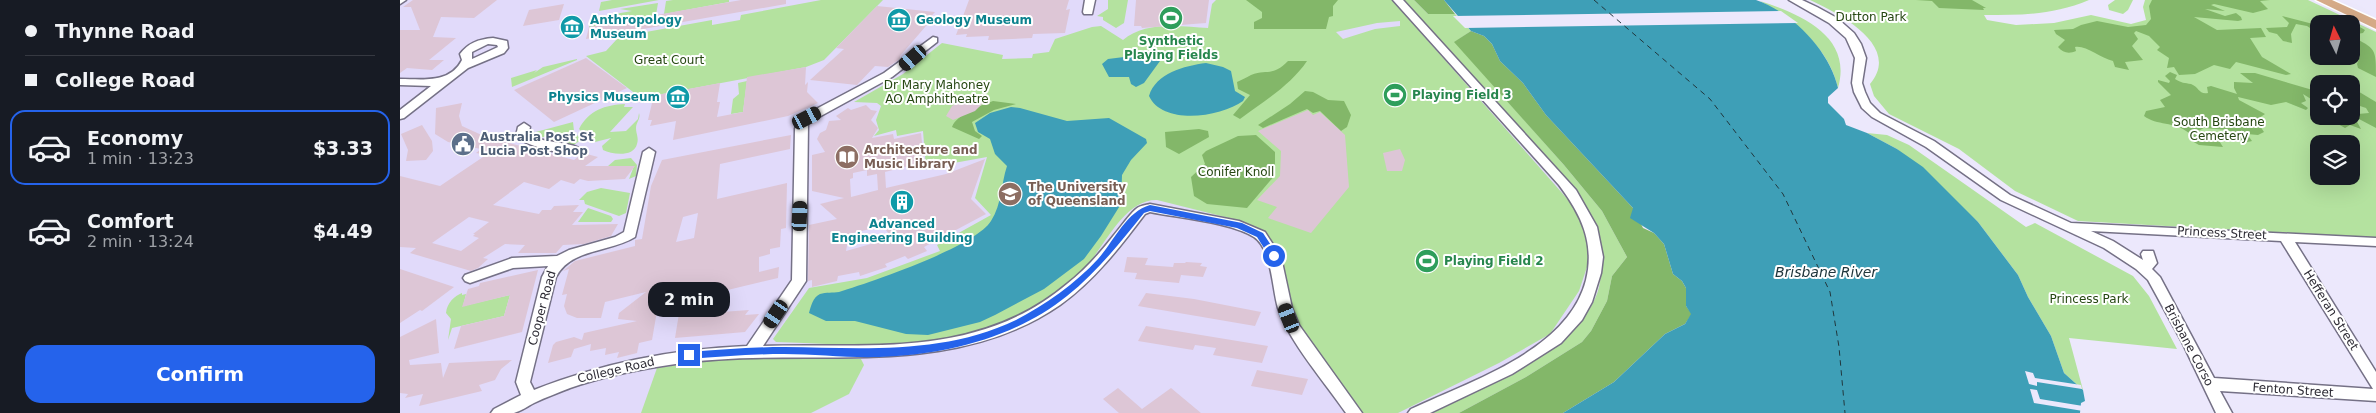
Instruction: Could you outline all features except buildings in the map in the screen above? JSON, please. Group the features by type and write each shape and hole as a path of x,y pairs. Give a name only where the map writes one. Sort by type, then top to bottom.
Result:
{"main road":[{"path":"2322,0 2376,25"},
{"path":"2337,0 2376,18"}],"street":[{"path":"1088,12 1090,0"},
{"path":"1398,0 1519,133 1582,206 1592,228 1597,255 1594,281 1581,308 1572,322 1556,339 1520,362 1416,413"},
{"path":"1794,0 1814,9 1834,23 1858,46 1861,61 1857,84 1866,106 1875,114 1930,144 1995,191 2068,228 2119,250 2149,272 2148,254"},
{"path":"752,351 799,280 801,129 803,122 807,118 884,79 904,66 933,40"},
{"path":"400,116 464,66"},
{"path":"400,82 441,83"},
{"path":"524,127 522,136 527,140 574,149"},
{"name":"Cooper Road","path":"529,397 523,382 549,277 554,265 558,260 568,255 617,242 630,234 649,152"},
{"name":"College Road","path":"499,413 529,397 572,380 645,362 703,354 752,351 902,352 970,340 998,331 1041,310 1084,278 1101,262 1141,211 1150,208 1230,223 1260,235 1274,256 1285,308 1293,328 1354,413"},
{"name":"Princess Street","path":"2068,228 2080,226 2376,242"},
{"path":"2119,250 2125,235 2138,229"},
{"name":"Hefferan Street","path":"2285,237 2376,384"},
{"path":"470,278 512,263 558,260"},
{"name":"Brisbane Corso","path":"2149,272 2189,342 2224,413"},
{"name":"Fenton Street","path":"2210,384 2376,395"}],"shaded area":[{"name":"The University of Queensland","path":"400,0 1444,0 1455,14 1484,36 1633,208 1563,413 400,413"}],"green space":[{"path":"612,0 659,0 599,11 601,2"},
{"path":"729,0 729,2 664,14 666,1"},
{"name":"Great Court","path":"821,0 883,0 824,60 806,67 657,95 637,95 586,56 606,51 617,39 624,36 712,20 712,25 740,20 741,15"},
{"path":"1108,0 1128,0 1124,23 1116,28 1103,20 1103,17 1097,16 1108,9"},
{"name":"Dr Mary Mahoney AO Amphitheatre","path":"1216,0 1392,0 1577,210 1591,255 1579,291 1550,334 1499,363 1398,413 1358,413 1296,324 1266,234 1233,219 1157,200 1135,207 1125,215 1086,267 1065,286 1033,308 996,325 966,334 904,344 776,342 773,339 809,288 867,278 940,251 937,245 991,215 975,198 987,157 926,168 923,131 897,136 896,130 874,136 879,130 876,120 881,106 877,103 854,102 903,74 942,43 1003,55 1002,59 1032,58 1033,54 1049,52 1055,39 1092,27 1101,26 1123,40 1132,34 1152,27 1208,28 1212,4","holes":["1400,21 1400,26 1375,29 1343,39 1336,32 1377,23"]},
{"path":"1246,0 1338,0 1333,6 1333,16 1329,17 1326,29 1254,29 1254,22 1262,18 1262,12"},
{"path":"1403,0 1414,0 1428,14 1455,14 1471,31 1455,42 1564,165 1602,211 1627,257 1612,276 1607,301 1591,331 1582,342 1526,377 1459,413 1433,413 1529,362 1574,327 1590,308 1599,287 1601,276 1599,245 1586,206 1471,74"},
{"path":"1414,0 1444,0 1455,14 1428,14"},
{"name":"South Brisbane Cemetery","path":"1810,0 2089,0 2063,9 2050,11 1984,15 1987,20 2016,25 2054,23 2091,15 2131,24 2146,20 2143,7 2145,0 2308,0 2340,15 2310,15 2310,65 2360,65 2360,24 2376,32 2376,238 2078,221 2015,191 1959,149 1889,114 1874,96 1870,84 1878,70 1878,57 1873,44 1851,23"},
{"path":"1916,0 1972,0 1986,8 1983,8 1984,10 1939,8 1932,1"},
{"path":"2115,0 2133,0 2128,10 2123,14 2109,10 2108,5"},
{"path":"2152,0 2270,0 2260,1 2268,9 2253,13 2214,4 2211,5 2225,11 2205,9 2225,16 2236,13 2242,20 2238,21 2194,17 2217,30 2261,28 2266,37 2250,38 2262,57 2291,74 2286,75 2236,62 2230,69 2214,65 2195,74 2179,75 2174,67 2167,68 2169,58 2157,50 2160,47 2149,36 2136,31 2134,33 2138,39 2132,46 2143,60 2125,62 2129,70 2115,67 2113,61 2084,48 2075,47 2076,51 2069,53 2062,51 2058,47 2065,40 2056,34 2054,30 2073,29 2097,21 2128,27 2146,25 2151,19 2149,6"},
{"path":"1760,1 1806,21 1820,30 1830,41 1838,54 1841,70 1838,88 1834,74 1819,48 1798,26"},
{"path":"658,3 656,15 589,27 592,18 632,11 620,9"},
{"path":"2282,16 2310,23 2310,28 2296,24 2291,34 2292,43 2283,41 2277,34 2269,32 2266,28 2287,27 2289,23"},
{"path":"2360,27 2365,30 2360,34"},
{"path":"1471,31 1484,36 1492,44 1500,61 1523,83 1546,115 1633,208 1643,228 1654,233 1664,244 1673,274 1682,281 1686,288 1686,306 1692,314 1685,324 1665,334 1614,382 1563,413 1459,413 1526,377 1582,342 1591,331 1607,301 1612,276 1627,257 1602,211 1564,165 1454,42"},
{"path":"2360,41 2370,47 2375,55 2376,77 2358,68 2357,65 2360,65"},
{"path":"577,59 512,87 511,78 537,70 534,73 543,67"},
{"path":"1288,61 1307,61 1293,78 1267,100 1240,119 1233,115 1250,95 1238,89 1237,82 1257,73 1274,71"},
{"path":"2170,72 2177,75 2175,79 2194,85 2203,93 2208,93 2207,87 2211,86 2237,94 2234,82 2253,83 2240,73 2255,73 2310,89 2310,98 2303,94 2306,101 2301,103 2308,108 2306,110 2286,102 2271,105 2238,97 2239,100 2265,114 2256,120 2264,132 2258,135 2247,134 2252,141 2243,142 2228,130 2204,128 2198,131 2216,136 2223,147 2199,145 2190,140 2189,133 2183,129 2154,121 2144,116 2146,111 2165,107 2160,100 2171,95 2158,80 2169,83 2170,81 2165,76"},
{"path":"747,81 743,112 731,114 733,99 739,94 738,83"},
{"path":"1305,91 1313,92 1328,100 1344,101 1351,115 1347,127 1341,131 1320,111 1313,113 1307,109 1263,128 1258,125 1290,104"},
{"path":"2360,92 2376,102 2376,128 2360,120 2360,114 2369,113 2366,108 2360,106"},
{"path":"993,101 1016,104 994,110 972,122 975,131 982,136 979,139 952,127 964,114"},
{"path":"625,104 624,107 633,107 610,132 626,131 638,119 639,113 639,117 636,128 638,142 632,151 617,154 603,150 602,146 611,138 595,142 592,137 586,136 579,129 588,117 598,110 604,107"},
{"path":"573,122 574,131 581,140 572,146 565,141 553,142 548,136 539,138 532,133"},
{"path":"2350,125 2359,125 2361,129"},
{"path":"1199,129 1208,131 1209,137 1179,154 1166,147 1165,132"},
{"name":"Princess Park","path":"1867,133 1887,135 1909,145 2026,227 2035,223 2133,276 2149,296 2177,349 2069,338 2083,390 2064,373 2051,336 2028,297 2018,275 1978,222 1897,149"},
{"name":"Conifer Knoll","path":"1256,135 1275,152 1275,175 1247,208 1207,204 1194,196 1191,177 1205,164 1202,155 1206,151 1238,136"},
{"path":"631,158 637,165 636,176 629,179 634,166 608,166 615,160"},
{"path":"601,188 630,193 626,213 619,216 585,204 584,200 579,200 587,192"},
{"path":"588,208 611,216 613,219 611,222 578,222"},
{"path":"462,293 462,295 466,294 463,306 510,295 504,316 452,328 448,340 451,319 446,313 447,309 452,300"},
{"path":"786,356 861,359 864,365 849,394 811,413 641,413 657,368 730,358"}],"water":[{"name":"Brisbane River","path":"1444,0 1756,0 1783,14 1808,35 1827,60 1838,88 1828,97 1828,103 1844,119 1846,125 1867,133 1897,149 1923,167 1978,222 2018,275 2028,297 2051,336 2064,373 2083,390 2085,401 2081,403 2080,413 1563,413 1614,382 1665,334 1685,324 1691,314 1686,306 1686,288 1682,281 1673,274 1664,244 1654,233 1630,218 1633,208 1546,115 1523,83 1500,61 1492,44 1484,36 1471,31"},
{"path":"1148,54 1159,57 1160,61 1144,83 1136,87 1131,84 1129,77 1109,77 1102,64 1108,59"},
{"path":"1206,63 1231,71 1235,91 1245,97 1243,101 1221,111 1193,116 1166,112 1156,105 1149,96 1153,88 1164,76 1189,66"},
{"path":"1011,107 1067,121 1109,118 1146,139 1147,143 1131,160 1122,175 1121,204 1084,259 1044,289 995,315 980,322 928,335 906,334 855,321 826,321 809,313 814,299 818,295 839,292 921,262 965,242 991,221 997,208 1007,166 995,154 990,139 978,132 975,123 990,113"}],"pier":[{"path":"1781,11 1798,23 1465,28 1453,16"},
{"path":"2025,371 2033,373 2035,378 2081,385 2082,389 2037,382 2037,386 2029,384"},
{"path":"2030,389 2037,390 2040,399 2083,406 2083,411 2034,403"}],"ferry route":[{"path":"1594,0 1710,99 1783,194 1830,292 1839,347 1845,413"}],"place":[{"name":"Synthetic Playing Fields","path":"1171,18"},
{"name":"Geology Museum","path":"899,20"},
{"name":"Anthropology Museum","path":"572,27"},
{"name":"Playing Field 3","path":"1395,95"},
{"name":"Physics Museum","path":"678,97"},
{"name":"Australia Post St Lucia Post Shop","path":"463,144"},
{"name":"Architecture and Music Library","path":"847,157"},
{"name":"The University of Queensland","path":"1010,194"},
{"name":"Advanced Engineering Building","path":"902,202"},
{"name":"Playing Field 2","path":"1427,261"}],"route":[{"path":"689,355 752,351 902,352 970,340 1019,322 1063,295 1101,262 1141,211 1150,208 1239,225 1260,235 1274,256"}],"park label":[{"name":"Dutton Park","path":"1871,17"}]}
